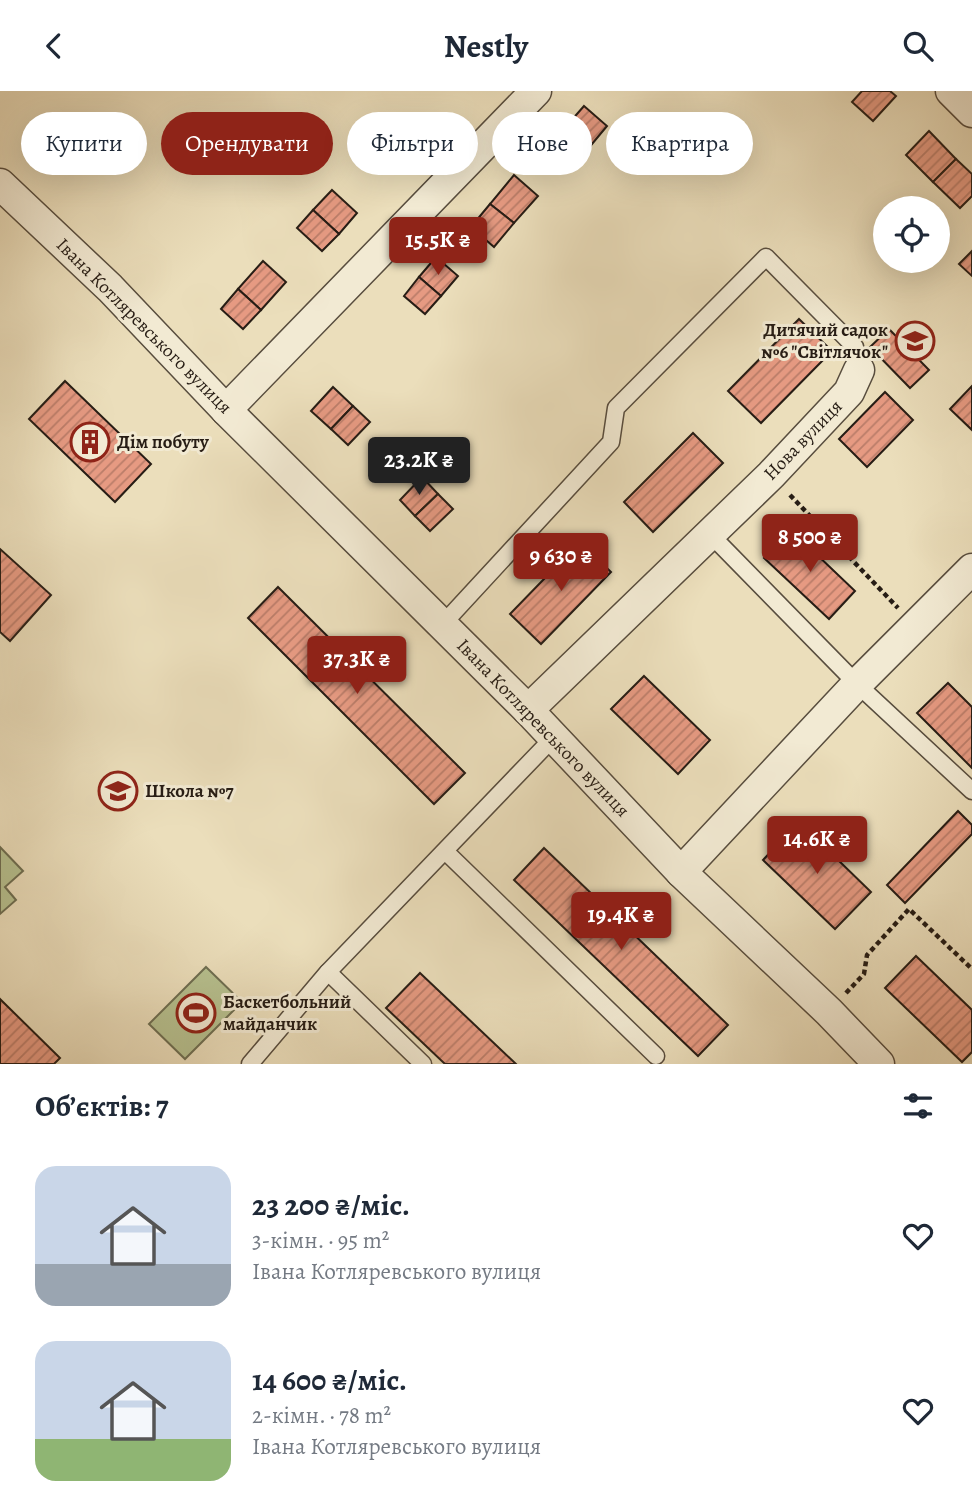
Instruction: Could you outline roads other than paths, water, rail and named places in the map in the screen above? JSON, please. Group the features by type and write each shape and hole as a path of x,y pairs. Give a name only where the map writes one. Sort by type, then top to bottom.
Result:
{"street":[{"path":"226,410 536,91"},
{"path":"951,91 972,112"},
{"name":"Івана Котляревського вулиця","path":"0,184 110,288 226,410 528,710 681,871 829,1012 879,1064"},
{"name":"Нова вулиця","path":"528,710 771,475 849,392 859,370"},
{"path":"681,871 857,684 972,569"}],"lane":[{"path":"442,625 611,442 616,408 766,257 855,347 859,370"},
{"path":"709,533 857,684 972,791"},
{"path":"250,1064 328,972 553,738"},
{"path":"445,851 656,1056"},
{"path":"328,972 422,1064"}],"place":[{"name":"Дитячий садок №6 \"Світлячок\"","path":"915,341"},
{"name":"Дім побуту","path":"90,442"},
{"name":"Школа №7","path":"118,791"},
{"name":"Баскетбольний майданчик","path":"196,1013"}]}
